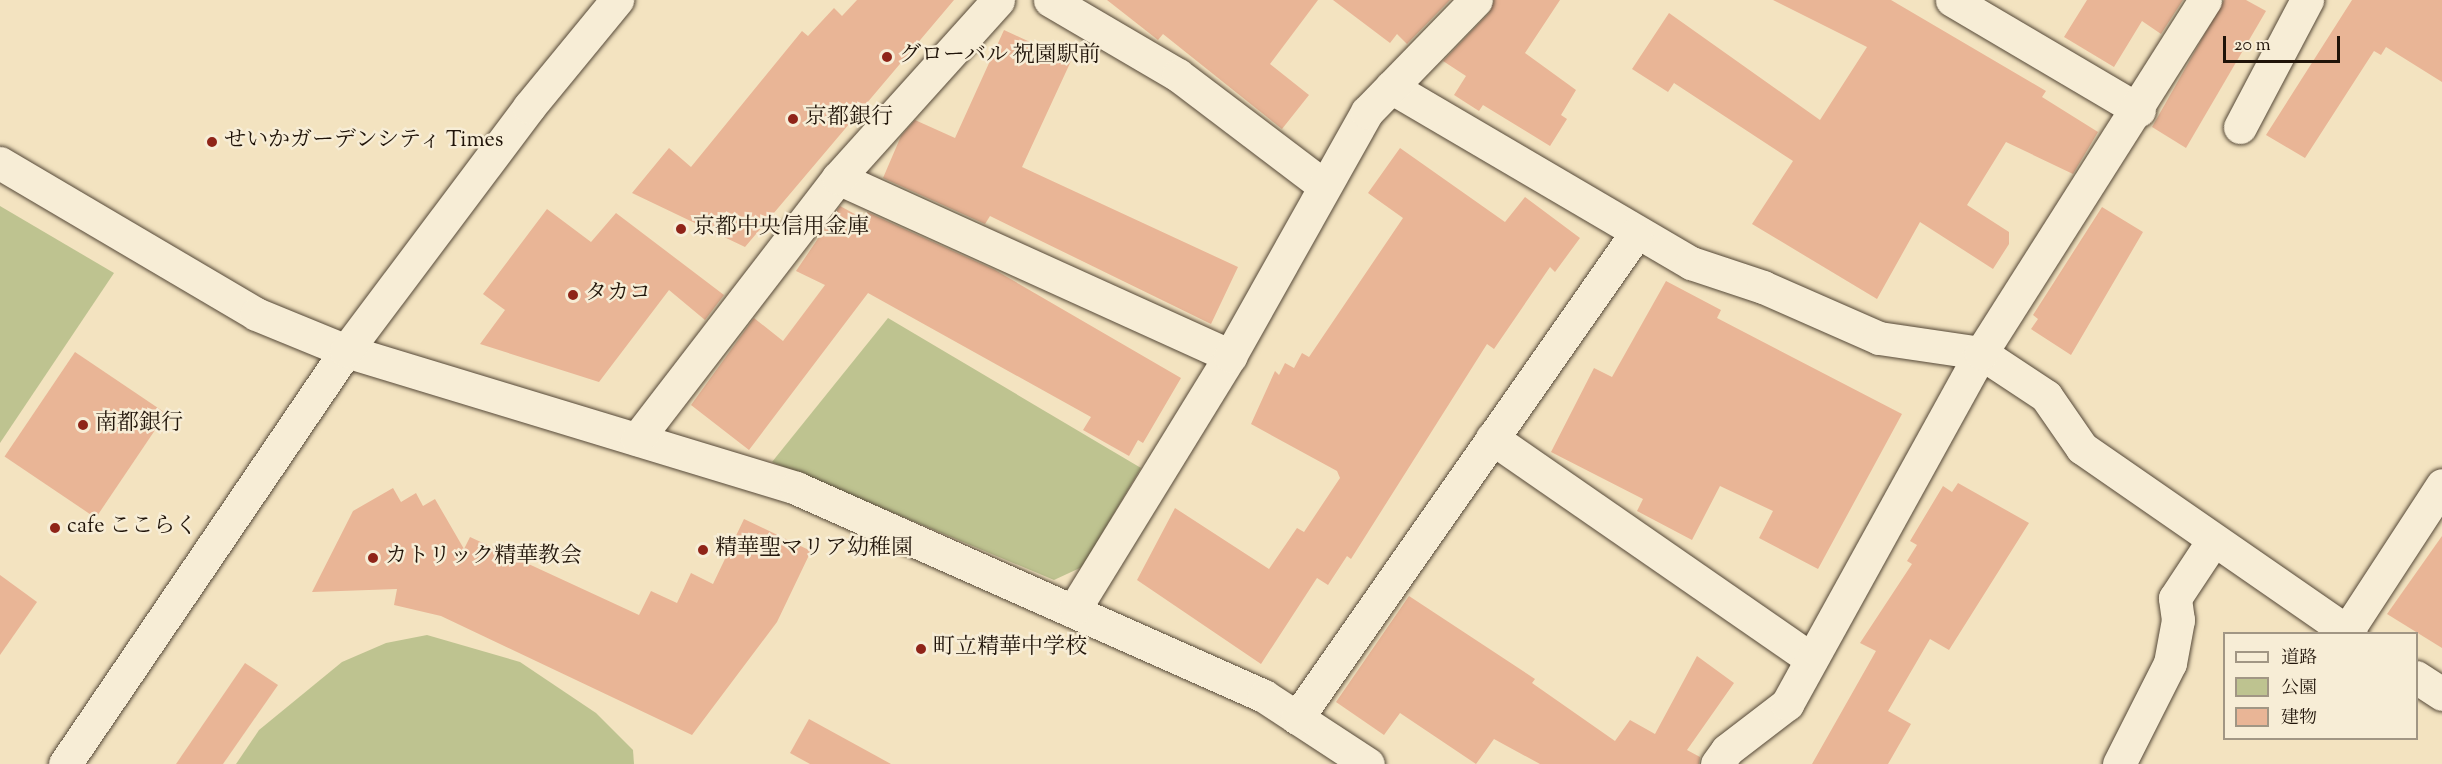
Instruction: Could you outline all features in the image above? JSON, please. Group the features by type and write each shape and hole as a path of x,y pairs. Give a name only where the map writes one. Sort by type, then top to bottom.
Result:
{"street":[{"path":"65,764 346,351 529,107 617,0"},
{"path":"637,438 838,178 998,0"},
{"path":"1050,0 1178,75 1323,185"},
{"path":"1075,608 1230,356 1323,185 1367,112 1476,0"},
{"path":"1952,0 2139,110"},
{"path":"1717,764 1728,750 1787,704 1980,353 2139,110 2205,0"},
{"path":"2240,127 2307,0"},
{"path":"1391,87 1635,235 1690,263 1763,287 1880,338 1980,353 2046,396 2082,448 2212,542 2349,632 2442,486"},
{"path":"0,163 256,314 346,351 796,488 1075,608 1264,696 1368,764"},
{"path":"838,178 1230,356"},
{"path":"1297,718 1635,235"},
{"path":"1492,438 1811,659"},
{"path":"2119,764 2170,663 2178,620 2175,598 2212,542"},
{"path":"2418,678 2442,694"}],"green space":[{"path":"0,206 114,273 0,443"},
{"path":"888,318 1141,468 1082,567 1054,580 772,462"},
{"path":"427,635 520,662 596,713 633,750 634,764 236,764 259,730 342,662 386,643"}],"building":[{"path":"857,0 954,0 745,247 632,193 669,148 691,167 802,31 808,36 834,8 842,16"},
{"path":"1107,0 1318,0 1270,64 1309,95 1282,129 1163,34 1158,40"},
{"path":"1333,0 1450,0 1407,44 1397,34 1390,43"},
{"path":"1494,0 1560,0 1525,53 1576,90 1561,115 1567,119 1550,146 1483,105 1479,111 1454,95 1466,76 1443,61 1489,13"},
{"path":"1773,0 1891,0 2046,91 2042,97 2098,132 2073,174 2006,142 1967,205 2009,232 2009,244 1993,269 1920,222 1877,299 1752,224 1793,161 1674,83 1668,92 1632,69 1669,13 1820,120 1867,47"},
{"path":"2087,0 2183,0 2161,34 2142,21 2114,67 2064,37"},
{"path":"2224,0 2246,0 2266,11 2186,148 2152,127"},
{"path":"2352,0 2442,0 2442,82 2386,47 2381,55 2374,51 2305,158 2266,135"},
{"path":"1004,30 1071,61 1022,167 1238,267 1211,324 990,216 985,224 883,178 901,136 915,120 955,138"},
{"path":"1400,148 1505,222 1525,197 1580,238 1555,272 1550,267 1494,349 1487,344 1351,559 1347,556 1328,585 1317,578 1261,664 1137,580 1175,508 1269,569 1297,528 1304,532 1340,478 1337,471 1251,424 1275,371 1279,375 1285,363 1294,368 1302,353 1309,357 1403,218 1368,193"},
{"path":"840,206 864,219 867,212 995,270 1181,378 1143,443 1138,440 1129,456 1083,430 1091,417 868,293 749,450 691,405 754,318 783,341 825,285 796,271"},
{"path":"2102,207 2143,232 2071,355 2031,329 2038,319 2033,315"},
{"name":"タカコ","path":"547,209 591,242 616,213 724,295 705,320 669,290 599,382 480,344 505,310 483,294"},
{"path":"1666,281 1721,310 1717,318 1902,414 1818,569 1759,538 1773,511 1720,486 1692,540 1637,511 1643,499 1551,452 1594,368 1612,377"},
{"path":"75,352 166,414 96,518 5,456"},
{"path":"1958,483 2029,523 1949,650 1930,639 1888,711 1911,724 1888,764 1812,764 1876,651 1860,643 1912,564 1907,561 1917,545 1910,541 1943,486 1952,492"},
{"path":"393,488 401,502 416,493 423,506 435,499 464,549 470,537 639,615 651,591 677,603 691,573 713,584 744,519 811,551 777,622 692,735 441,616 394,605 397,589 312,592 353,511"},
{"path":"2442,536 2442,648 2387,614"},
{"path":"0,575 37,602 0,655"},
{"path":"1409,596 1535,679 1532,683 1615,741 1630,720 1655,734 1697,656 1734,683 1687,750 1700,757 1699,764 1540,764 1494,739 1476,764 1400,713 1384,735 1336,702"},
{"path":"245,663 278,685 223,764 176,764"},
{"path":"809,719 891,764 810,764 790,753"}],"place":[{"name":"グローバル 祝園駅前","path":"887,57"},
{"name":"京都銀行","path":"793,119"},
{"name":"せいかガーデンシティ Times","path":"212,142"},
{"name":"京都中央信用金庫","path":"681,229"},
{"name":"タカコ","path":"573,295"},
{"name":"南都銀行","path":"83,425"},
{"name":"cafe ここらく","path":"55,528"},
{"name":"精華聖マリア幼稚園","path":"703,550"},
{"name":"カトリック精華教会","path":"373,558"},
{"name":"町立精華中学校","path":"921,649"}]}
